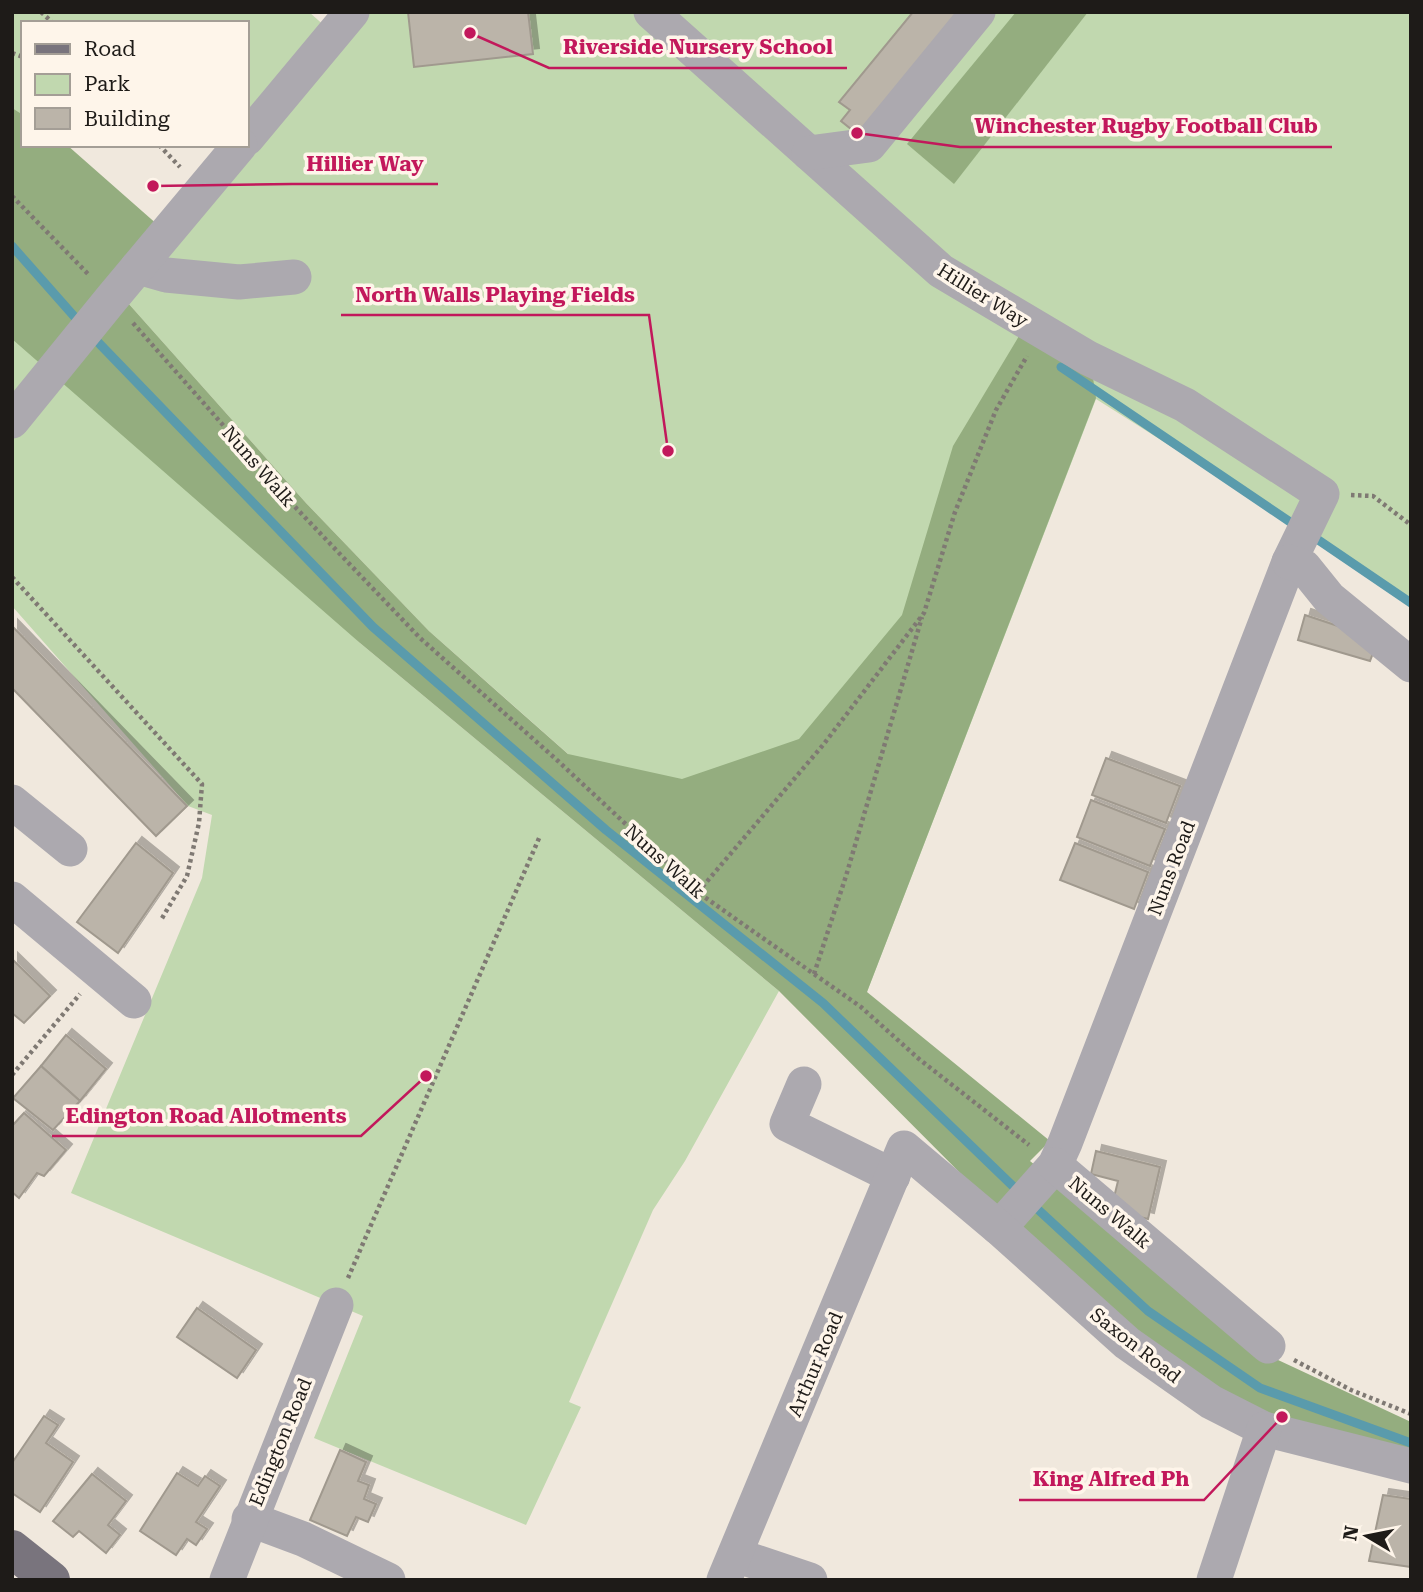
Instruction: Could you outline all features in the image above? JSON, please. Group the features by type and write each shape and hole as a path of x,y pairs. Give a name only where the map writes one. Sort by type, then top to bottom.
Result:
{"main road":[{"path":"12,1549 51,1580"}],"street":[{"path":"248,137 352,12"},
{"name":"Hillier Way","path":"651,12 941,271 1088,358 1185,405 1322,494"},
{"path":"809,153 869,145 978,12"},
{"path":"12,421 238,147"},
{"path":"138,267 166,275 239,282 294,278"},
{"name":"Nuns Road","path":"999,1228 1055,1165 1065,1143 1293,553 1322,494"},
{"path":"1293,553 1329,598 1411,665"},
{"path":"12,802 71,849"},
{"path":"12,899 134,1001"},
{"name":"Saxon Road","path":"804,1084 787,1124 898,1162 999,1228 1127,1343 1211,1402 1264,1429 1411,1466"},
{"name":"Arthur Road","path":"730,1567 898,1162"},
{"name":"Nuns Walk","path":"1055,1165 1268,1346"},
{"name":"Edington Road","path":"226,1580 336,1305"},
{"path":"1214,1580 1264,1429"},
{"path":"249,1519 303,1539 388,1580"},
{"path":"730,1567 810,1580"}],"path":[{"name":"Nuns Walk","path":"12,196 111,298 297,509 420,638 558,761 698,892 861,1007 919,1059 1055,1165"},
{"path":"814,974 955,512 996,410 1041,331"},
{"path":"1322,494 1373,496 1411,525"},
{"path":"12,577 202,783 199,823 187,876 161,920"},
{"path":"698,892 823,745 924,613"},
{"path":"336,1305 540,836"},
{"path":"12,1075 99,972"},
{"path":"1268,1346 1351,1390 1411,1414"}],"green space":[{"path":"12,12 309,12 327,28 248,120 248,21 21,21 22,147 12,185"},
{"path":"352,12 1411,12 1411,598 1096,399 867,992 713,882 429,631 306,503 128,303"},
{"path":"1016,12 1088,12 954,184 907,144"},
{"path":"12,108 21,114 21,147 69,147 159,226 128,303 306,503 429,631 568,754 682,779 799,739 902,615 953,446 1019,336 1092,371 1096,398 867,992 1050,1141 1030,1161 1263,1353 1411,1422 1411,1455 1250,1411 1137,1334 984,1197 779,991 360,643 12,339"},
{"path":"12,276 360,643 779,991 685,1161 653,1210 569,1402 581,1407 526,1525 314,1438 363,1316 71,1193 202,878 212,815 188,806 12,606"}],"building":[{"path":"408,12 528,12 533,54 414,67"},
{"path":"913,12 971,12 866,141 841,121 850,110 839,102"},
{"path":"1305,615 1362,634 1376,645 1370,661 1298,640"},
{"path":"12,626 187,806 156,836 12,688"},
{"path":"1106,758 1180,786 1166,823 1092,795"},
{"path":"1091,800 1165,829 1150,866 1077,837"},
{"path":"136,843 173,873 118,953 77,922"},
{"path":"1075,843 1148,872 1134,909 1060,880"},
{"path":"12,959 50,996 24,1023 12,1013"},
{"path":"66,1035 106,1069 80,1101 41,1066"},
{"path":"41,1066 80,1101 53,1130 13,1098"},
{"path":"24,1113 66,1150 44,1176 37,1173 19,1198 12,1192 12,1126"},
{"path":"1096,1151 1160,1167 1148,1219 1111,1210 1118,1181 1091,1174"},
{"path":"197,1308 256,1350 237,1378 177,1337"},
{"path":"44,1416 58,1425 46,1443 73,1462 40,1512 12,1493 12,1463"},
{"path":"340,1450 366,1462 358,1481 369,1485 364,1499 376,1504 368,1522 356,1517 347,1536 310,1520"},
{"path":"177,1473 198,1486 205,1476 220,1486 196,1522 207,1529 196,1545 187,1539 176,1555 140,1531"},
{"path":"92,1474 126,1501 108,1525 120,1535 106,1553 79,1531 73,1537 53,1521"},
{"path":"1383,1495 1411,1499 1411,1567 1369,1561"}],"waterway":[{"path":"12,246 80,323"},
{"path":"92,336 373,627 606,830 823,1003 1019,1192"},
{"path":"1061,367 1299,528"},
{"path":"1311,535 1411,603"},
{"path":"1032,1204 1148,1311 1260,1388 1411,1443"}],"place":[{"name":"Riverside Nursery School","path":"470,33"},
{"name":"Winchester Rugby Football Club","path":"857,133"},
{"name":"Hillier Way","path":"153,186"},
{"name":"North Walls Playing Fields","path":"668,451"},
{"name":"Edington Road Allotments","path":"426,1076"},
{"name":"King Alfred Ph","path":"1282,1417"}]}
